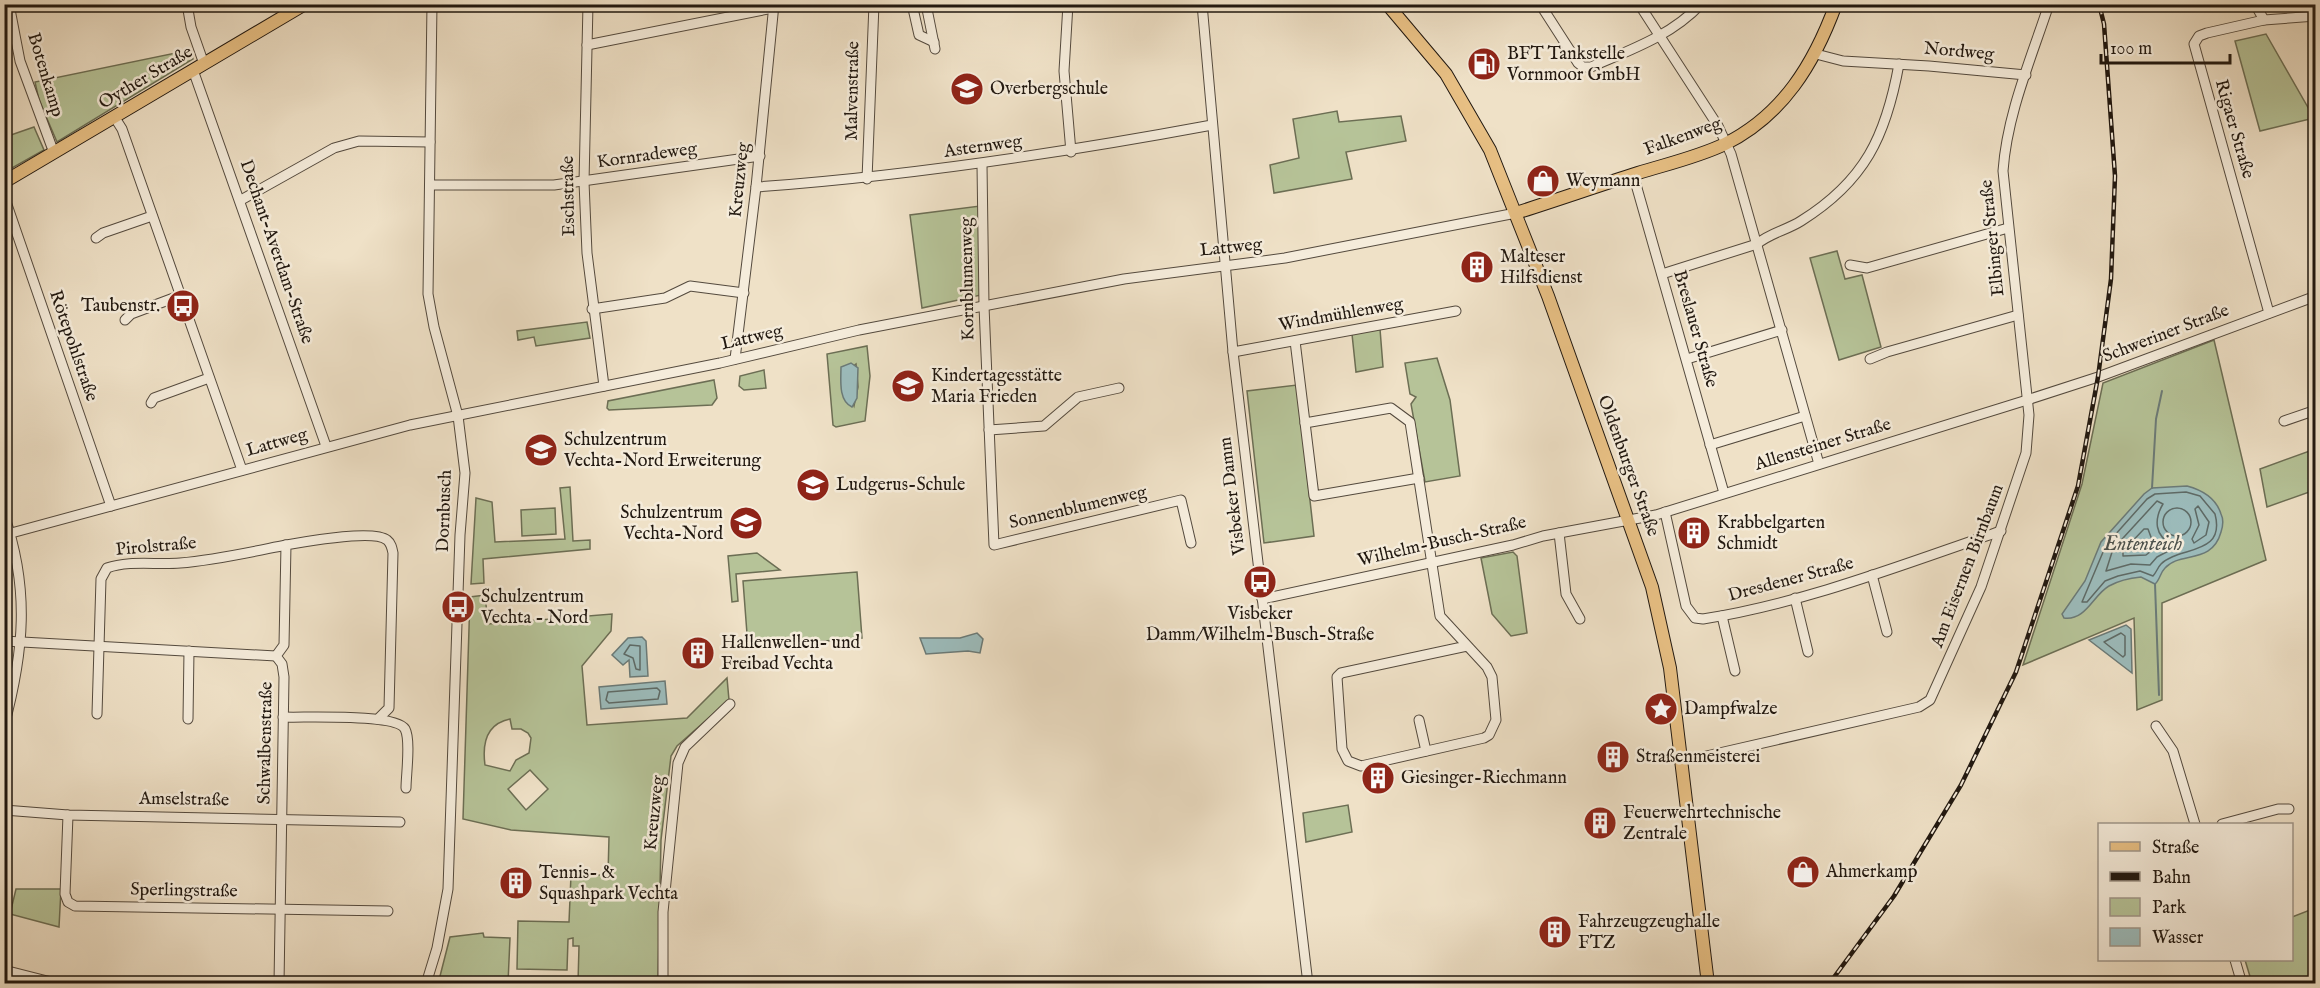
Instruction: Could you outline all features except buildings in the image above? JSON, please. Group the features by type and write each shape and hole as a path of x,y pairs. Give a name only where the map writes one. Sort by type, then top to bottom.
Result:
{"main road":[{"name":"Oyther Straße","path":"4,182 305,4"},
{"name":"Oldenburger Straße","path":"1387,4 1431,55 1459,95 1490,150 1516,213 1629,519 1667,646 1708,984"},
{"name":"Falkenweg","path":"1516,213 1726,143 1768,114 1786,97 1816,54 1836,4"}],"street":[{"name":"Botenkamp","path":"9,4 20,61 54,153"},
{"name":"Dechant-Averdam-Straße","path":"187,4 198,67 241,200 326,446"},
{"name":"Dornbusch","path":"426,984 437,948 448,889 460,535 465,473 458,416 434,327 428,294 432,4"},
{"name":"Eschstraße","path":"588,4 584,182 592,309 604,386"},
{"name":"Malvenstraße","path":"867,179 874,4"},
{"path":"912,4 919,34 935,45 927,4"},
{"path":"1068,4 1064,71 1071,152"},
{"name":"Visbeker Damm","path":"1202,4 1233,352 1308,984"},
{"path":"1540,4 1578,63 1583,67 1591,67 1660,37 1701,4"},
{"path":"1639,4 1718,126 1731,154 1819,464"},
{"path":"2026,75 2049,4"},
{"path":"2255,4 2264,20"},
{"path":"587,45 774,6"},
{"name":"Kreuzweg","path":"735,359 760,156 774,6"},
{"name":"Rigaer Straße","path":"2269,313 2194,44 2199,36 2264,20 2316,16"},
{"name":"Nordweg","path":"1816,54 1843,61 2026,75"},
{"path":"1662,274 1757,244 1765,237 1799,222 1833,200 1862,168 1876,145 1888,116 1899,64"},
{"name":"Elbinger Straße","path":"2026,75 2005,143 2003,171 2027,400"},
{"path":"115,118 122,129 242,470"},
{"name":"Asternweg","path":"756,187 867,179 982,165 1071,152 1212,125"},
{"path":"241,200 334,148 348,143 430,142"},
{"name":"Kornradeweg","path":"430,185 522,186 584,182 760,156"},
{"name":"Kornblumenweg","path":"982,165 984,306 992,496"},
{"name":"Breslauer Straße","path":"1633,174 1724,493"},
{"name":"Rötepohlstraße","path":"4,196 111,506"},
{"name":"Lattweg","path":"8,535 326,446 458,416 735,359 859,330 1150,274 1224,267 1296,256 1516,213"},
{"path":"96,238 103,233 152,216"},
{"path":"1850,265 1868,268 2008,228"},
{"path":"592,309 665,298 690,286 744,293"},
{"path":"125,320 131,314 180,296"},
{"name":"Schweriner Straße","path":"2027,400 2098,377 2316,296"},
{"name":"Windmühlenweg","path":"1233,352 1456,311"},
{"path":"1870,359 1887,352 2018,315"},
{"path":"1687,359 1782,330"},
{"path":"1295,341 1314,496 1419,478"},
{"path":"151,403 154,398 209,378"},
{"path":"989,430 1044,426 1078,397 1119,388"},
{"name":"Allensteiner Straße","path":"1629,519 1665,512 2027,400"},
{"name":"Am Eisernen Birnbaum","path":"1682,758 1702,757 1919,707 1930,700 1973,607 2001,531 2028,442 2027,400"},
{"path":"1305,423 1391,408 1410,422 1440,616 1467,646 1490,672 1496,720 1489,735 1361,766 1348,761 1342,749 1336,677 1467,646"},
{"path":"2284,421 2316,410"},
{"path":"1710,445 1805,416"},
{"name":"Sonnenblumenweg","path":"992,496 994,545 1181,500 1191,543"},
{"name":"Dresdener Straße","path":"1665,512 1690,614 1703,619 1795,598 1872,575 2001,531"},
{"path":"4,515 22,612 22,642 4,726"},
{"name":"Wilhelm-Busch-Straße","path":"1262,599 1629,519"},
{"path":"1558,533 1566,594 1580,619"},
{"path":"286,545 321,538 376,536 387,540 391,545 389,708 378,719"},
{"name":"Pirolstraße","path":"99,646 101,579 106,568 117,564 180,563 228,557 286,545"},
{"name":"Schwalbenstraße","path":"279,984 284,677 282,664 276,656 284,645 286,545"},
{"path":"1872,575 1887,632"},
{"path":"1795,598 1808,652"},
{"path":"1722,616 1735,671"},
{"path":"4,641 276,656"},
{"path":"97,714 99,646"},
{"path":"188,719 189,651"},
{"name":"Kreuzweg","path":"663,984 663,912 678,763 685,747 730,704"},
{"path":"283,717 378,719 396,722 404,727 407,736 406,788"},
{"path":"1419,720 1426,751"},
{"path":"2156,726 2173,751 2194,823"},
{"path":"2229,823 2278,809 2289,809"},
{"name":"Amselstraße","path":"4,810 68,815 400,822"},
{"name":"Sperlingstraße","path":"68,815 65,894 68,902 75,906 388,911"},
{"path":"2235,961 2242,984"},
{"path":"4,970 59,984"}],"green space":[{"path":"2266,34 2314,118 2260,131 2235,41"},
{"path":"190,50 193,59 57,142 39,100 35,82"},
{"path":"1337,111 1339,122 1401,116 1406,141 1346,152 1352,179 1274,193 1270,165 1299,158 1293,119"},
{"path":"34,127 44,150 5,172 5,137"},
{"path":"980,206 981,295 922,308 910,215"},
{"path":"1837,251 1845,279 1862,275 1881,347 1839,360 1810,258"},
{"path":"587,322 590,338 536,346 534,337 518,340 517,331"},
{"path":"1380,329 1383,367 1356,372 1352,334"},
{"path":"2214,340 2266,560 2162,603 2162,700 2137,710 2134,618 2023,665 2082,484 2103,383"},
{"path":"867,346 870,376 865,421 836,427 833,425 827,354","holes":["856,364 858,387 854,406 842,376"]},
{"path":"1437,358 1450,400 1460,476 1425,482 1411,404 1416,397 1410,394 1405,363"},
{"path":"764,370 766,388 744,390 739,386 740,376"},
{"path":"714,380 717,398 712,405 609,410 607,408 608,401"},
{"path":"1297,385 1314,536 1264,543 1247,391"},
{"path":"2315,449 2315,490 2267,507 2260,469"},
{"path":"570,487 573,541 590,540 590,549 483,559 484,583 471,584 476,498 492,502 495,542 565,539 560,488"},
{"path":"555,508 556,534 522,536 521,510"},
{"path":"1513,552 1517,556 1527,633 1511,636 1492,614 1481,558"},
{"path":"757,553 780,570 736,574 738,601 732,602 728,556"},
{"path":"857,572 862,638 748,647 743,581"},
{"path":"485,595 488,624 612,614 611,631 582,666 587,725 687,718 727,678 729,700 677,746 671,756 661,840 658,983 578,983 579,946 573,946 573,938 568,939 567,970 517,969 518,921 569,922 571,875 608,875 609,837 511,830 463,819 470,597","holes":["510,719 512,729 521,729 531,738 529,753 516,760 510,771 485,765 484,749 487,736 496,725","530,770 548,789 526,810 508,789"]},
{"path":"1348,805 1352,832 1306,842 1303,813"},
{"path":"16,889 61,889 59,927 10,914"},
{"path":"2315,908 2315,983 2252,983 2245,961 2293,961 2293,917"},
{"path":"483,933 484,937 510,938 508,983 439,980 450,937"}],"water":[{"path":"851,363 858,368 857,398 852,407 844,400 841,383 841,367"},
{"name":"Ententeich","path":"2187,486 2203,492 2219,508 2223,523 2217,542 2211,549 2171,563 2163,570 2155,584 2141,577 2113,584 2103,590 2084,612 2072,618 2064,618 2062,614 2085,581 2101,542 2144,494 2152,488"},
{"path":"2126,625 2131,629 2132,673 2089,640"},
{"path":"977,633 983,639 980,653 968,651 926,654 920,638 960,638"},
{"path":"642,637 646,641 648,676 630,677 629,660 623,665 612,655 628,638"},
{"path":"665,681 667,704 601,709 599,687"}],"waterway":[{"path":"2152,488 2156,419 2162,391"},
{"path":"2155,584 2159,695"}],"railway":[{"path":"1829,984 1894,896 1961,785 2016,672 2078,486 2098,377 2111,279 2115,176 2104,24 2099,4"}],"place":[{"name":"BFT Tankstelle Vornmoor GmbH","path":"1484,64"},
{"name":"Overbergschule","path":"967,89"},
{"name":"Weymann","path":"1543,181"},
{"name":"Malteser Hilfsdienst","path":"1477,267"},
{"name":"Taubenstr.","path":"183,306"},
{"name":"Kindertagesstätte Maria Frieden","path":"908,386"},
{"name":"Schulzentrum Vechta-Nord Erweiterung","path":"541,450"},
{"name":"Ludgerus-Schule","path":"813,485"},
{"name":"Schulzentrum Vechta-Nord","path":"746,523"},
{"name":"Krabbelgarten Schmidt","path":"1694,533"},
{"name":"Visbeker Damm/Wilhelm-Busch-Straße","path":"1260,582"},
{"name":"Schulzentrum Vechta - Nord","path":"458,607"},
{"name":"Hallenwellen- und Freibad Vechta","path":"698,653"},
{"name":"Dampfwalze","path":"1661,709"},
{"name":"Straßenmeisterei","path":"1613,757"},
{"name":"Giesinger-Riechmann","path":"1378,778"},
{"name":"Feuerwehrtechnische Zentrale","path":"1600,823"},
{"name":"Ahmerkamp","path":"1803,872"},
{"name":"Tennis- & Squashpark Vechta","path":"516,883"},
{"name":"Fahrzeugzeughalle FTZ","path":"1555,932"}]}
